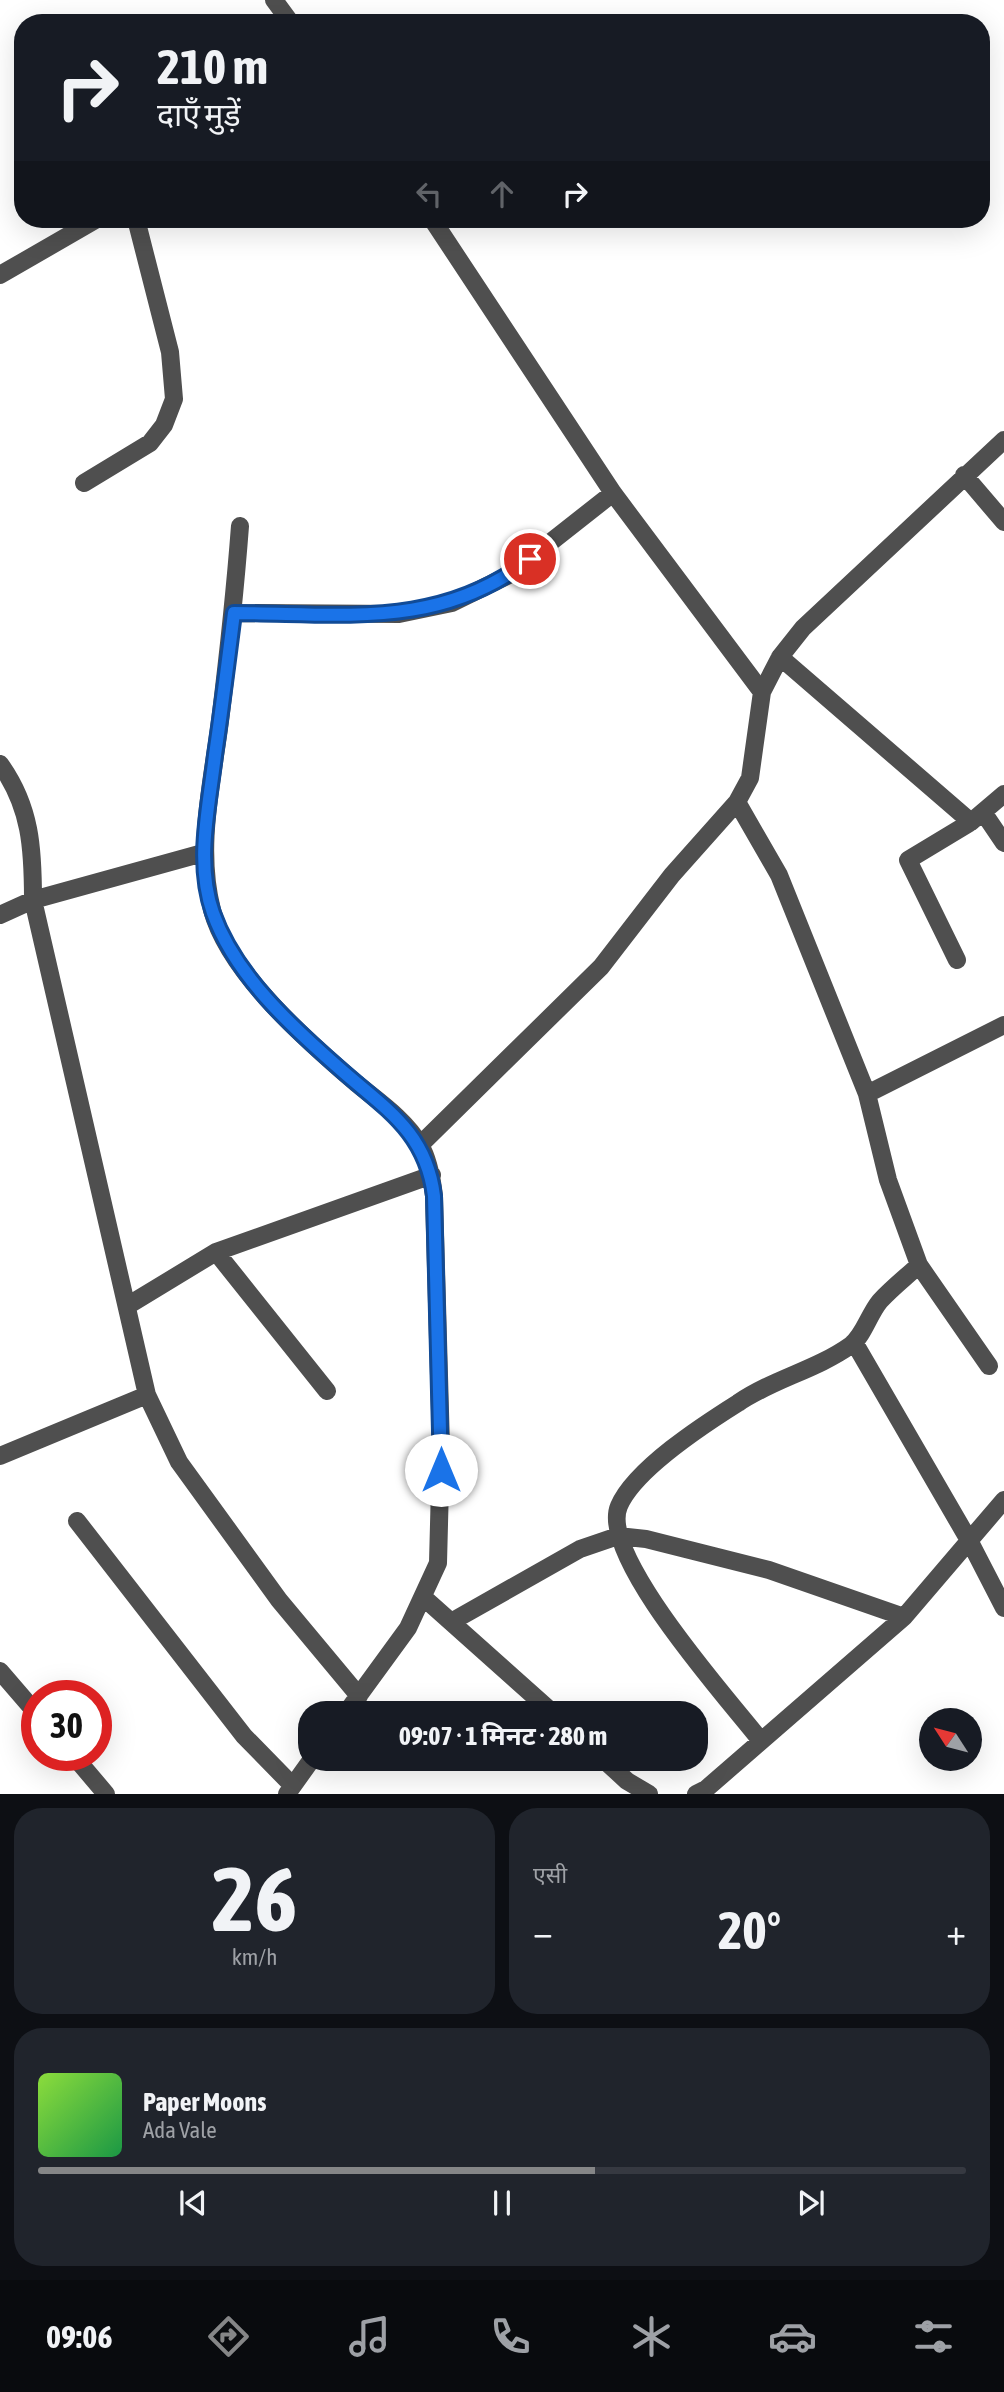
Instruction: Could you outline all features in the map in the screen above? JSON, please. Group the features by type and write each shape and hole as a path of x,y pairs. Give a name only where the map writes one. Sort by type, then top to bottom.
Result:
{"street":[{"path":"0,275 81,228"},
{"path":"84,483 150,443 164,425 174,398 170,352 138,228"},
{"path":"438,228 613,493 762,692"},
{"path":"420,1145 601,967 672,875 737,802 750,778 762,692 780,657 803,628 1004,439"},
{"path":"964,475 1004,522"},
{"path":"234,613 399,614 452,603 509,575 613,493"},
{"path":"240,526 234,613 202,853 212,911 229,948 258,988 337,1067 404,1124 420,1145 432,1175 441,1447 438,1563 408,1628 355,1701"},
{"path":"780,657 977,817 1004,843"},
{"path":"0,764 16,790 32,840 33,900 147,1395 179,1462 279,1600 359,1696"},
{"path":"957,960 908,860 977,817 1004,794"},
{"path":"737,802 779,875 867,1094 888,1180 919,1265 989,1366"},
{"path":"0,915 33,900 202,853"},
{"path":"867,1094 1004,1026"},
{"path":"127,1306 216,1252 432,1175"},
{"path":"216,1252 327,1391"},
{"path":"761,1741 658,1610 618,1536 617,1509 631,1485 650,1466 740,1401 828,1360 855,1342 879,1302 919,1265"},
{"path":"855,1342 970,1542 1004,1608"},
{"path":"0,1456 147,1395"},
{"path":"696,1794 706,1789 904,1616 1004,1500"},
{"path":"77,1521 244,1736 290,1789 303,1771"},
{"path":"451,1622 580,1549 618,1536 646,1539 769,1570 904,1616"},
{"path":"423,1597 539,1701"},
{"path":"0,1671 21,1695"},
{"path":"87,1771 106,1794"},
{"path":"616,1771 649,1794"}],"route":[{"path":"441,1470 432,1175 420,1145 404,1124 337,1067 258,988 229,948 212,911 202,853 234,613 399,614 452,603 509,575 530,559"}]}
